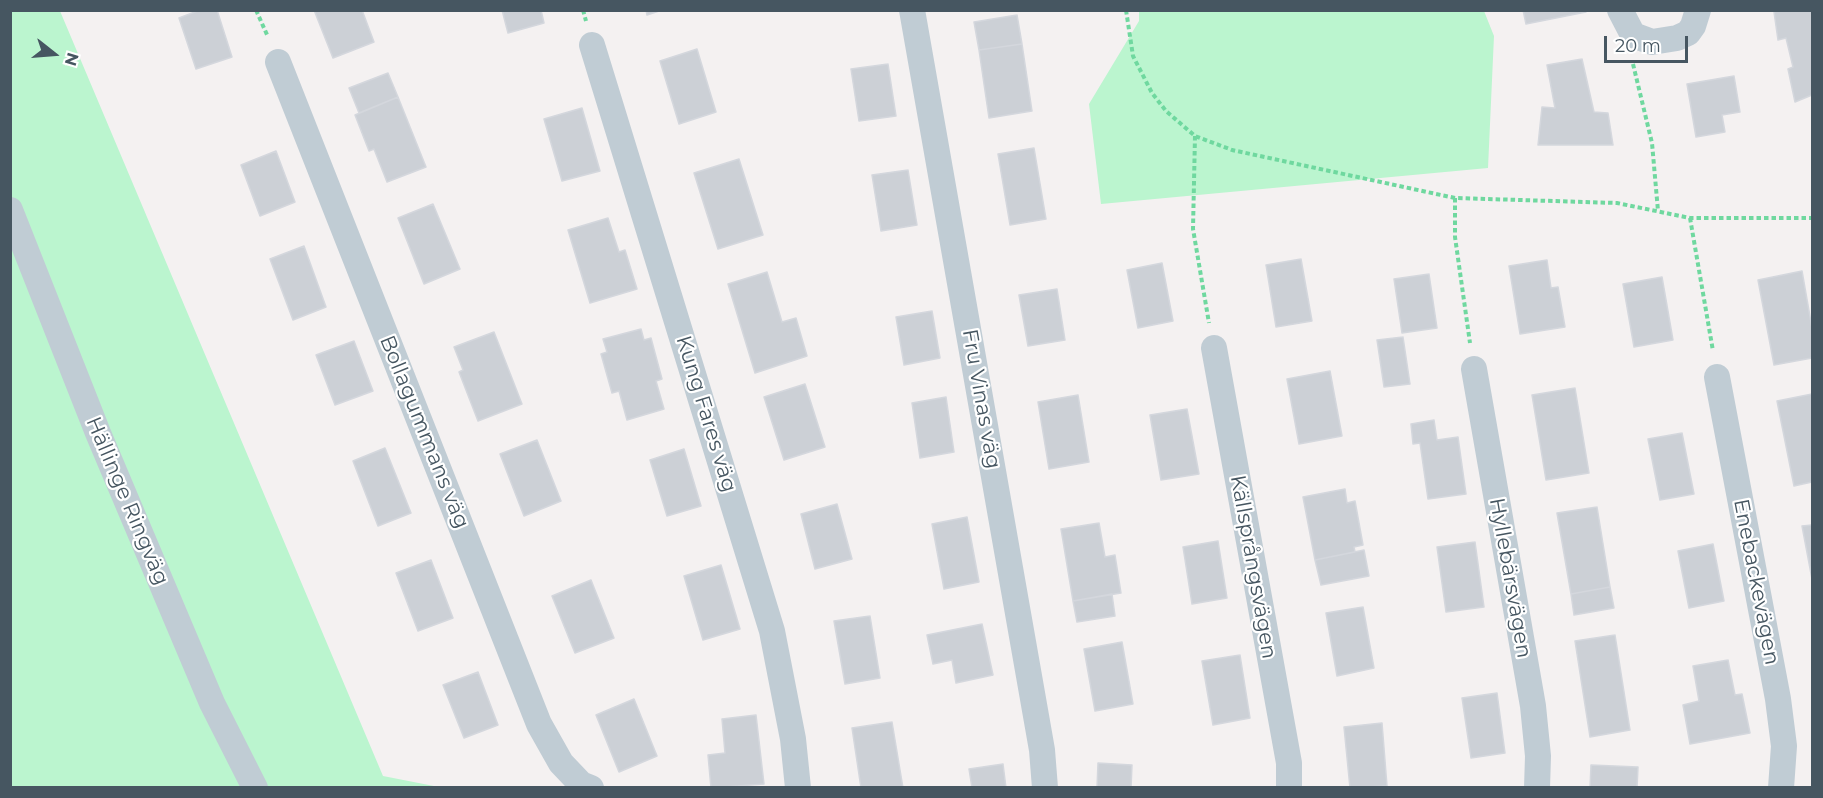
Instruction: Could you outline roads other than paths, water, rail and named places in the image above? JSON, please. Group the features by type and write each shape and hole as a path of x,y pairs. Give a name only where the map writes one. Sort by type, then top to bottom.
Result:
{"street":[{"name":"Fru Vinas väg","path":"912,10 1042,750 1045,788"},
{"path":"1620,10 1633,35 1652,42 1677,38 1688,33 1698,10"},
{"name":"Kung Fares väg","path":"592,45 772,632 793,740 798,788"},
{"name":"Bollagummans väg","path":"278,62 539,724 561,764 582,784 591,788"},
{"name":"Hällinge Ringväg","path":"10,210 98,433 212,703 255,788"},
{"name":"Källsprångsvägen","path":"1214,348 1289,763 1289,788"},
{"name":"Hyllebärsvägen","path":"1474,369 1533,706 1538,756 1537,788"},
{"name":"Enebackevägen","path":"1717,377 1778,699 1784,746 1781,788"}]}
